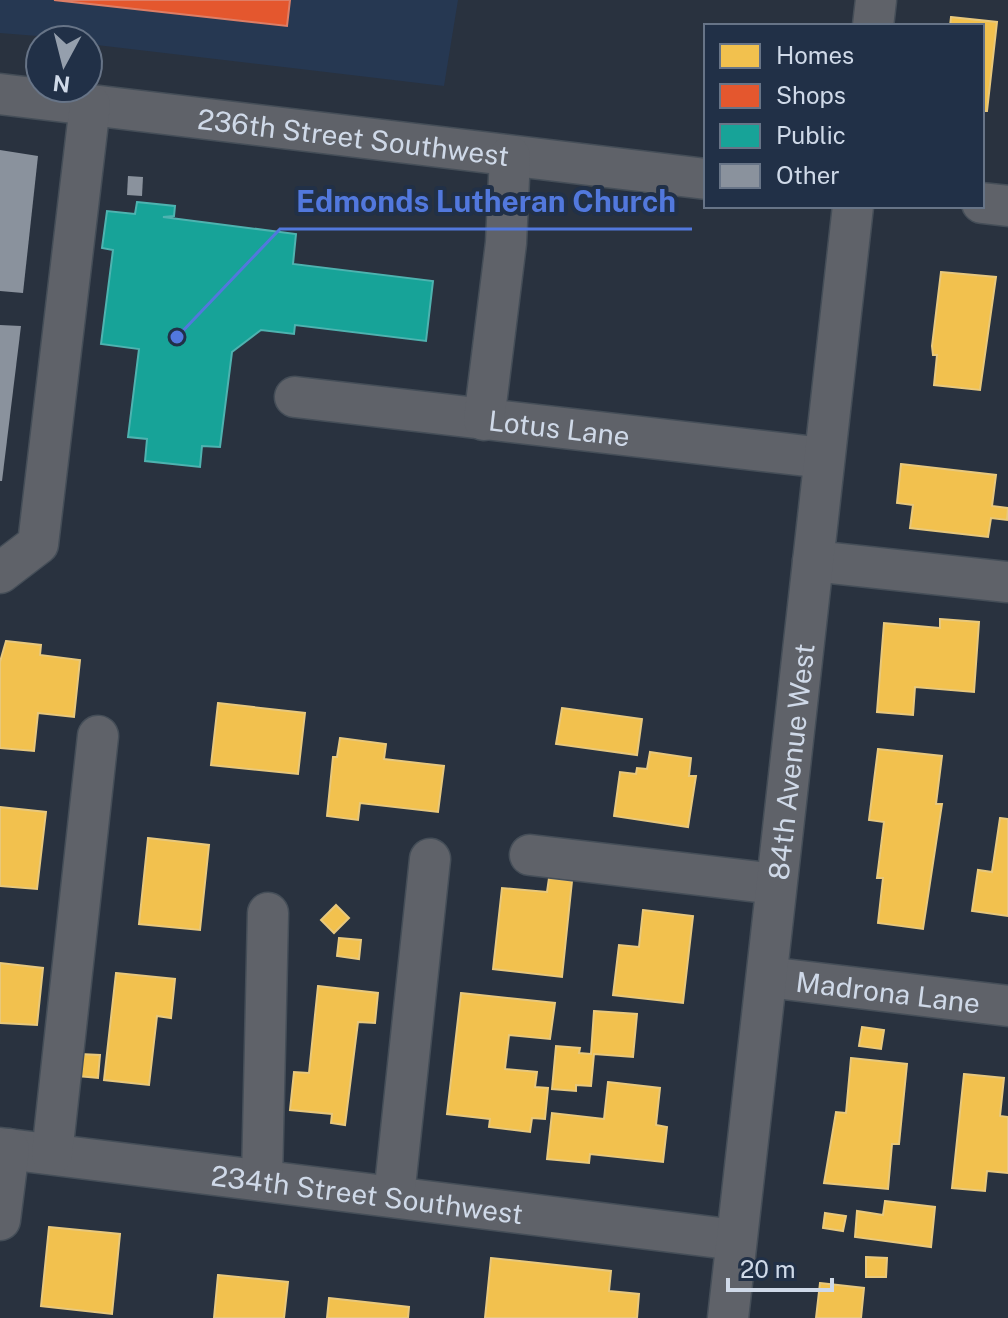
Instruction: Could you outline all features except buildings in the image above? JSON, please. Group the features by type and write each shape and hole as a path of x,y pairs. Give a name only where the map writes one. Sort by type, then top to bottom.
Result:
{"street":[{"path":"873,24 876,0"},
{"name":"236th Street Southwest","path":"0,94 704,179"},
{"path":"0,573 38,544 90,105"},
{"path":"484,420 506,243 510,156"},
{"path":"984,203 1008,206"},
{"name":"84th Avenue West","path":"728,1318 853,208"},
{"name":"Lotus Lane","path":"295,397 824,458"},
{"path":"813,561 1008,582"},
{"path":"52,1154 98,736"},
{"path":"530,855 776,884"},
{"path":"394,1196 430,859"},
{"path":"262,1179 268,913"},
{"name":"Madrona Lane","path":"767,977 1008,1006"},
{"path":"0,1220 4,1148"},
{"name":"234th Street Southwest","path":"4,1148 736,1240"}],"shaded area":[{"path":"0,0 458,0 444,86 104,46 104,24 24,24 24,35 0,33"}],"place":[{"name":"Edmonds Lutheran Church","path":"177,337"}]}
